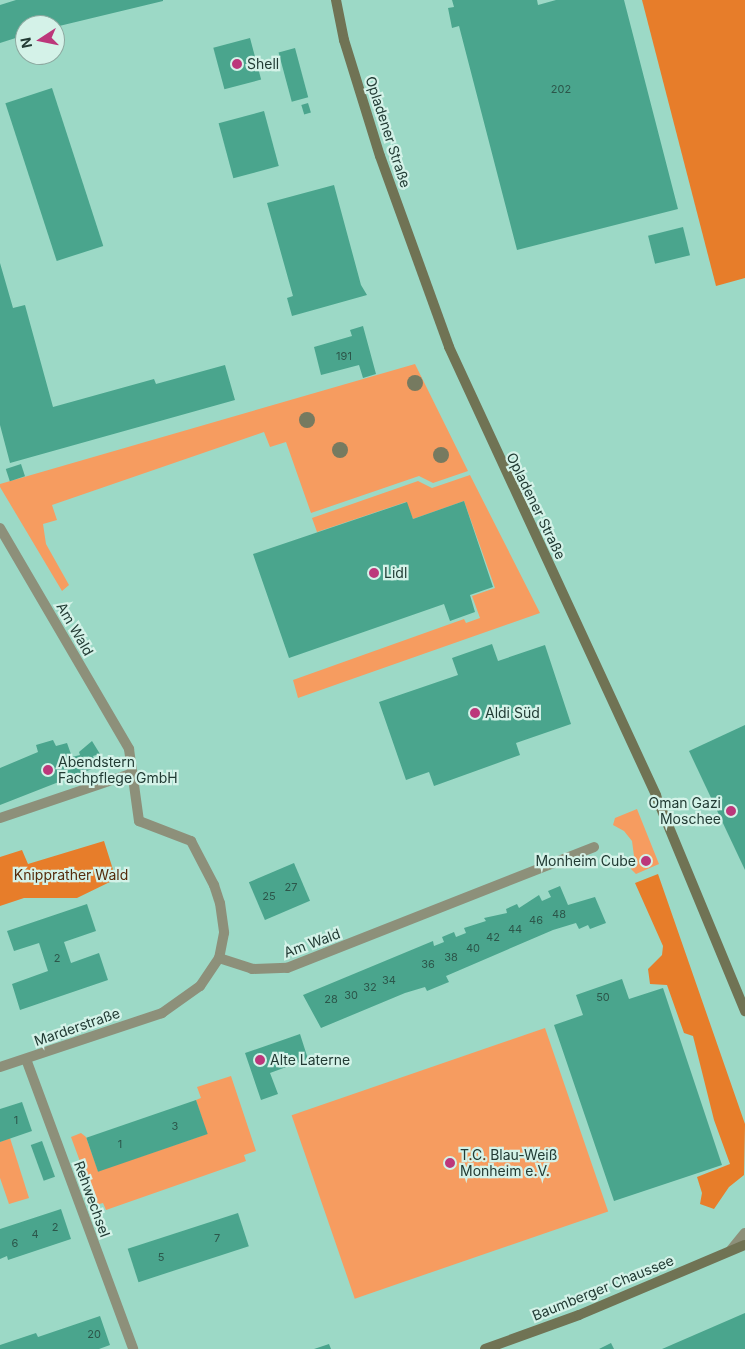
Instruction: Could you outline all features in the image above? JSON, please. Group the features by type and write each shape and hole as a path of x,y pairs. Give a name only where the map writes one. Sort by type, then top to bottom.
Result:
{"street":[{"name":"Opladener Straße","path":"336,0 344,40 380,156 449,347 489,438 656,796 745,1011"},
{"name":"Am Wald","path":"0,528 128,749 139,821 191,841 220,903 224,933 219,958 252,968 286,968 594,847"},
{"path":"0,818 133,773"},
{"name":"Marderstraße","path":"0,1067 162,1013 200,986 219,958"},
{"name":"Rehwechsel","path":"26,1059 133,1349"},
{"name":"Baumberger Chaussee","path":"731,1250 745,1233"},
{"name":"Baumberger Chaussee","path":"485,1349 578,1315 745,1245"}],"shaded area":[{"path":"415,364 468,471 433,483 419,476 311,513 286,442 270,447 264,432 52,505 57,520 43,524 46,544 69,585 62,591 0,487 0,484"},
{"path":"470,475 540,613 298,698 293,680 464,619 466,623 480,618 472,596 495,588 464,501 413,519 406,502 317,532 312,518 418,481 432,488"},
{"path":"637,809 659,864 636,874 631,869 634,856 632,841 624,831 613,825 615,818"},
{"name":"T.C. Blau-Weiß Monheim e.V.","path":"545,1028 608,1211 355,1299 292,1115"},
{"path":"231,1076 256,1151 244,1155 246,1161 106,1210 103,1203 96,1205 71,1137 81,1133 86,1137 98,1171 207,1134 196,1100 201,1098 197,1087"},
{"path":"10,1138 29,1198 9,1204 0,1178 0,1142"}],"green space":[{"path":"642,0 745,0 745,278 716,286"},
{"name":"Knipprather Wald","path":"104,841 116,879 77,898 24,898 0,906 0,857 22,850 28,864"},
{"path":"658,874 745,1124 744,1175 729,1187 714,1209 700,1204 702,1193 697,1177 730,1164 714,1120 693,1036 684,1033 667,985 650,984 648,969 662,955 663,946 635,883"}],"building":[{"path":"16,0 163,0 65,25 65,15 15,15 15,38 0,43 0,5"},
{"path":"452,0 537,0 538,5 556,0 624,0 678,209 517,250 459,26 452,28 448,8 454,7"},
{"name":"Shell","path":"250,38 261,80 224,89 213,48"},
{"path":"295,48 308,97 292,102 279,52"},
{"path":"52,88 103,246 57,261 5,103"},
{"path":"308,103 311,113 304,115 301,105"},
{"name":"Shell","path":"264,111 279,166 233,178 219,123"},
{"path":"334,185 361,285 367,295 292,316 287,298 293,296 267,203"},
{"path":"683,227 690,255 655,264 648,236"},
{"path":"0,263 13,308 25,305 53,407 154,379 156,384 225,365 235,400 10,463 0,425"},
{"path":"363,326 376,374 363,378 359,365 321,375 314,347 352,336 350,330"},
{"path":"21,464 25,476 10,481 6,469"},
{"name":"Lidl","path":"464,501 493,587 470,595 475,612 450,621 444,604 289,658 253,554 407,502 413,519"},
{"name":"Aldi Süd","path":"492,644 498,661 545,645 571,724 516,743 520,755 434,786 429,772 406,780 379,702 458,675 452,658"},
{"name":"Oman Gazi Moschee","path":"745,725 745,870 689,751"},
{"name":"Abendstern Fachpflege GmbH","path":"53,740 56,746 67,743 72,757 80,755 79,752 92,741 100,754 93,756 97,767 0,805 0,768 38,752 36,745"},
{"path":"294,863 310,901 265,920 249,882"},
{"path":"560,886 568,905 595,897 606,923 590,929 588,925 579,929 576,923 553,930 446,976 449,982 427,991 425,987 405,993 321,1028 303,995 433,941 434,946 444,942 442,937 454,932 456,937 466,933 464,928 486,921 484,918 507,913 506,909 517,904 519,908 539,895 542,901 551,897 548,891"},
{"path":"87,904 96,931 64,942 71,963 99,953 108,980 20,1010 12,984 48,971 39,943 14,951 7,931"},
{"path":"622,979 629,999 663,988 722,1165 614,1201 554,1025 583,1015 576,995"},
{"path":"300,1034 308,1059 270,1073 278,1094 261,1100 245,1053"},
{"path":"196,1100 208,1134 98,1172 86,1138"},
{"path":"22,1102 32,1131 0,1142 0,1109"},
{"path":"42,1141 55,1177 44,1181 31,1145"},
{"path":"61,1209 71,1239 8,1260 7,1256 0,1259 0,1229"},
{"path":"238,1213 249,1246 138,1282 128,1249"},
{"path":"745,1313 745,1349 662,1349"},
{"path":"100,1316 110,1345 99,1349 0,1349 0,1345 36,1333 38,1337"},
{"path":"611,1343 614,1349 599,1349"},
{"path":"329,1344 331,1349 314,1349"}],"place":[{"name":"Shell","path":"237,64"},
{"name":"Lidl","path":"374,573"},
{"name":"Aldi Süd","path":"475,713"},
{"name":"Abendstern Fachpflege GmbH","path":"48,770"},
{"name":"Oman Gazi Moschee","path":"731,811"},
{"name":"Monheim Cube","path":"646,861"},
{"name":"Alte Laterne","path":"260,1060"},
{"name":"T.C. Blau-Weiß Monheim e.V.","path":"450,1163"}]}
